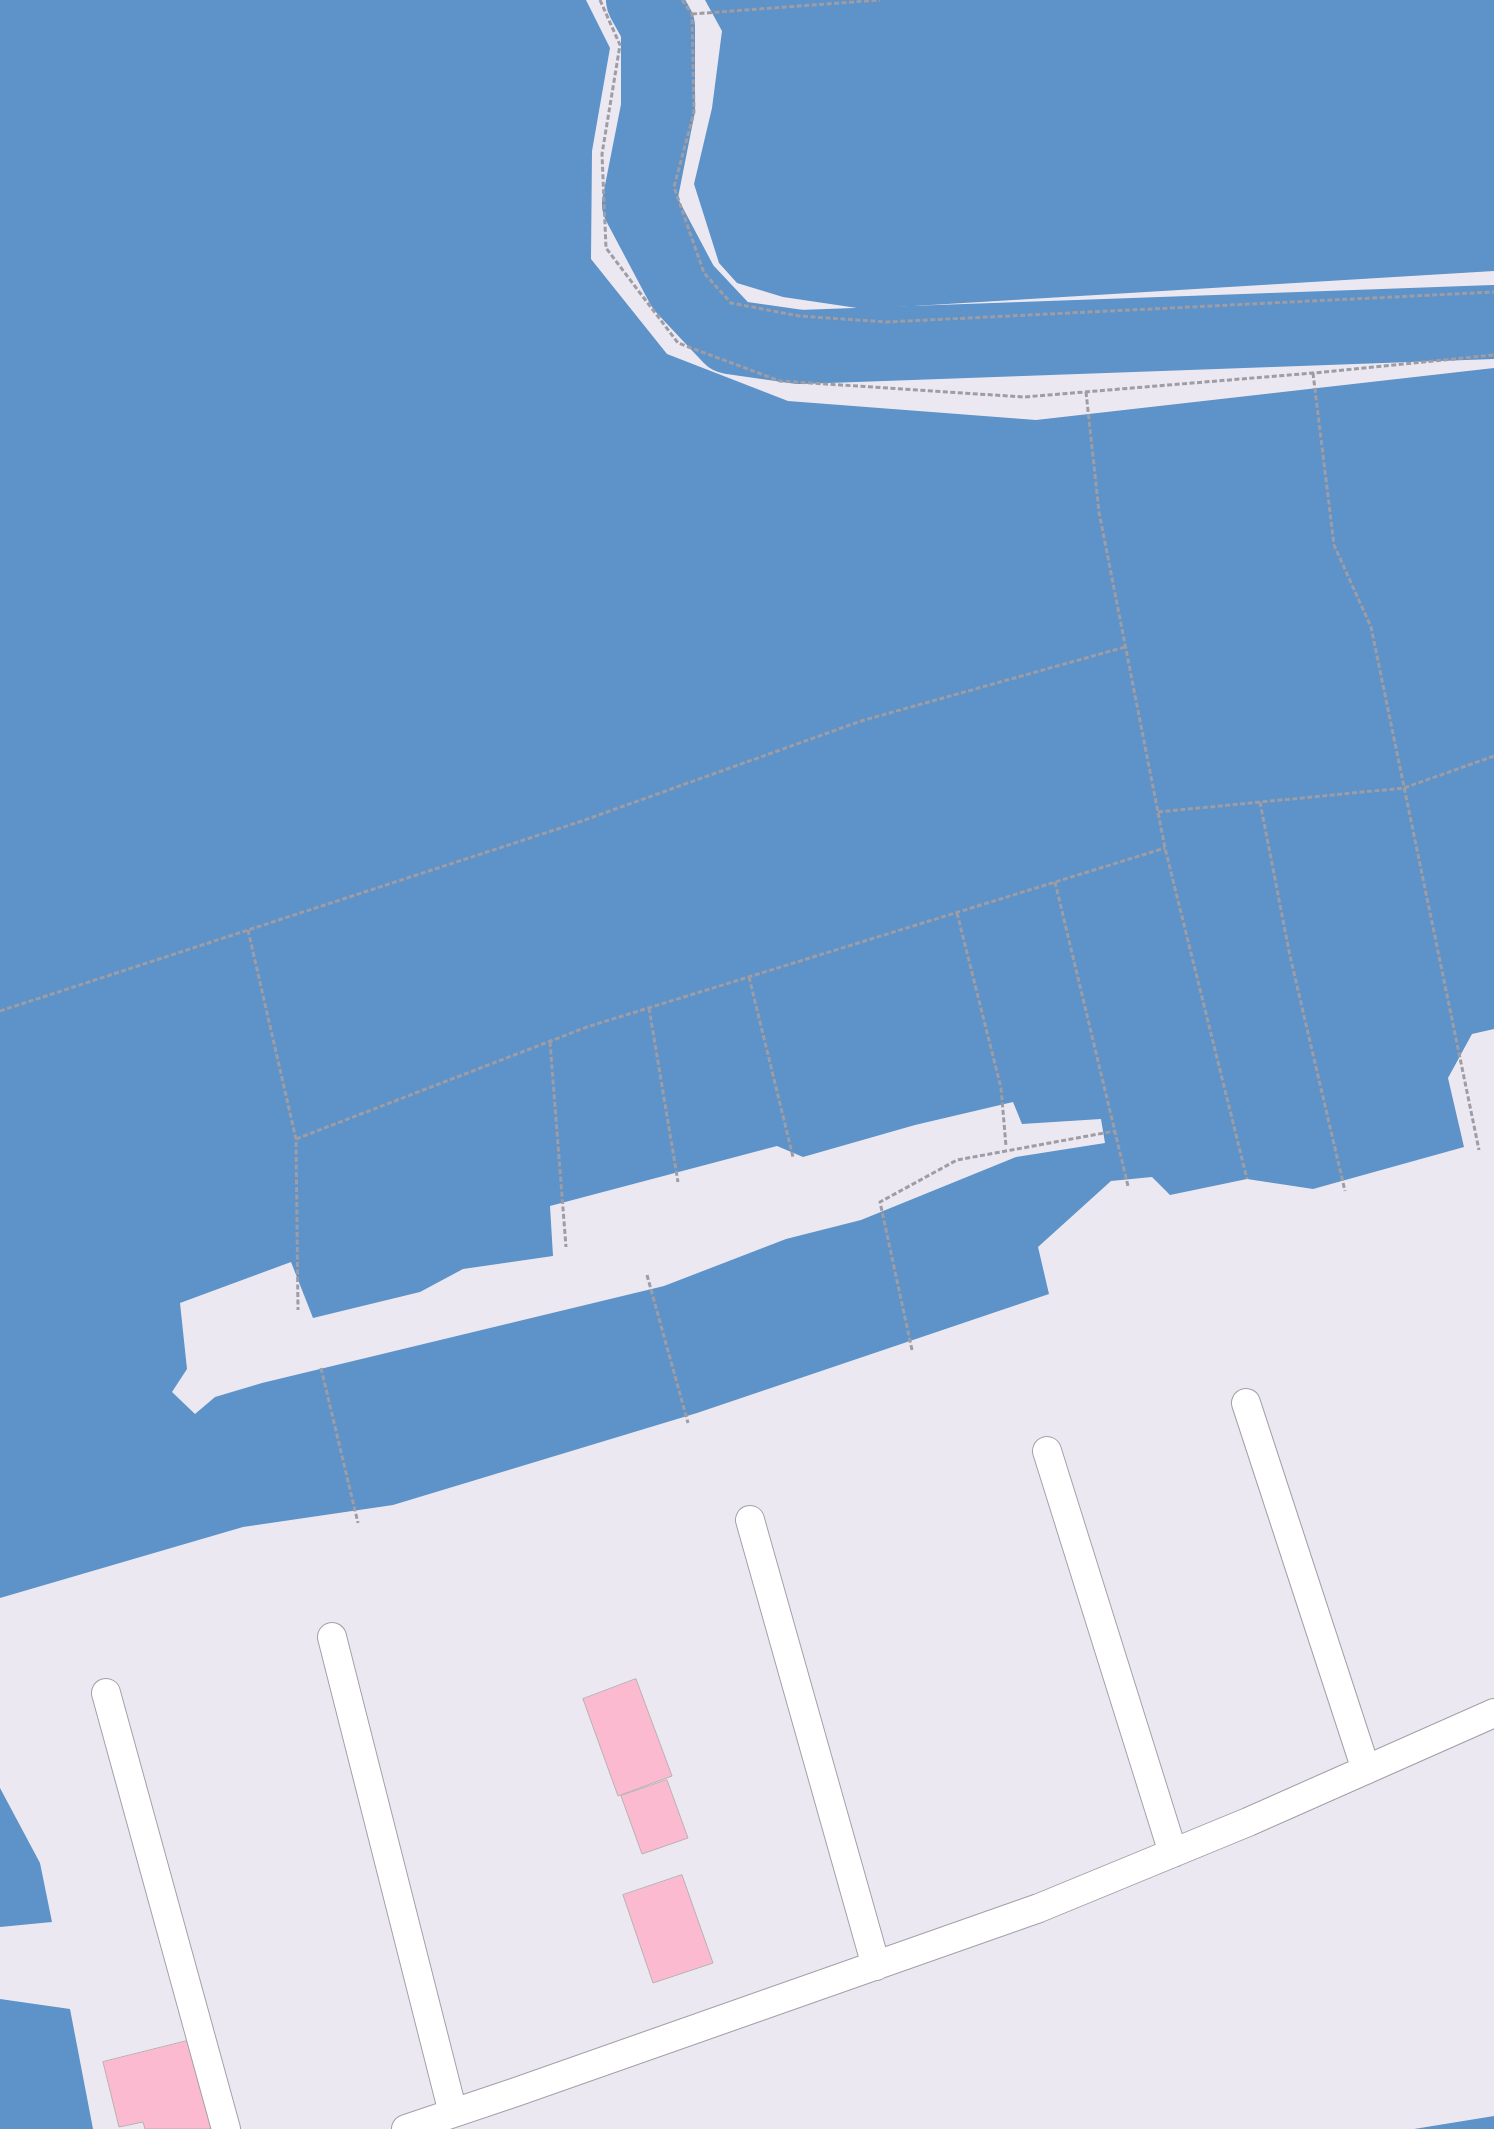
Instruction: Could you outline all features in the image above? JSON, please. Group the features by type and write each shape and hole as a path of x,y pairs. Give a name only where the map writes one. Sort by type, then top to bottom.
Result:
{"street":[{"path":"1246,1403 1366,1770"},
{"path":"1047,1451 1172,1853"},
{"path":"750,1520 876,1966"},
{"path":"332,1637 453,2113"},
{"path":"106,1693 226,2129"},
{"path":"406,2129 1039,1908 1366,1770 1494,1713"}],"path":[{"path":"600,0 620,45 602,154 606,248 678,343 780,381 1024,398 1494,355"},
{"path":"682,0 692,14 694,112 674,187 704,273 731,303 799,316 887,322 1494,292"},
{"path":"692,14 880,0"},
{"path":"1313,373 1334,545 1371,627 1479,1150"},
{"path":"1086,392 1099,512 1165,848 1247,1179"},
{"path":"0,1011 582,821 861,720 1126,647"},
{"path":"1158,812 1404,788 1494,756"},
{"path":"1260,802 1290,956 1345,1191"},
{"path":"296,1139 587,1028 1165,848"},
{"path":"1055,882 1128,1186"},
{"path":"957,913 1001,1088 1006,1146"},
{"path":"248,930 296,1139 298,1310"},
{"path":"749,977 793,1157"},
{"path":"649,1008 678,1182"},
{"path":"550,1042 566,1247"},
{"path":"912,1350 880,1202 957,1160 1115,1131"},
{"path":"647,1275 688,1423"},
{"path":"321,1368 358,1522"}],"water":[{"path":"0,0 586,0 610,48 592,151 591,259 667,354 788,401 1036,420 1494,368 1494,1029 1472,1034 1448,1078 1464,1147 1313,1189 1247,1179 1170,1195 1152,1177 1111,1181 1038,1247 1049,1294 697,1413 393,1505 243,1527 0,1598","holes":["1013,1102 1022,1124 1101,1119 1105,1143 1016,1157 861,1220 786,1239 664,1286 262,1383 215,1397 195,1414 172,1392 187,1369 180,1303 291,1262 313,1318 420,1292 463,1269 553,1256 550,1206 777,1146 803,1157 915,1125"]},
{"path":"705,0 1494,0 1494,271 864,309 783,297 737,283 719,263 694,184 712,108 722,31"},
{"path":"0,1788 40,1863 52,1922 0,1927"},
{"path":"0,1999 70,2009 93,2129 0,2129"},
{"path":"1494,2116 1494,2129 1414,2129"}],"building":[{"path":"636,1679 672,1776 618,1796 583,1699"},
{"path":"667,1780 688,1838 642,1854 621,1796"},
{"path":"682,1875 713,1963 653,1983 623,1895"},
{"path":"191,2040 213,2129 145,2129 143,2122 119,2127 103,2062"}],"waterway":[{"path":"643,0 658,27 658,108 639,204 683,287 730,337 800,347 1494,322"}]}
